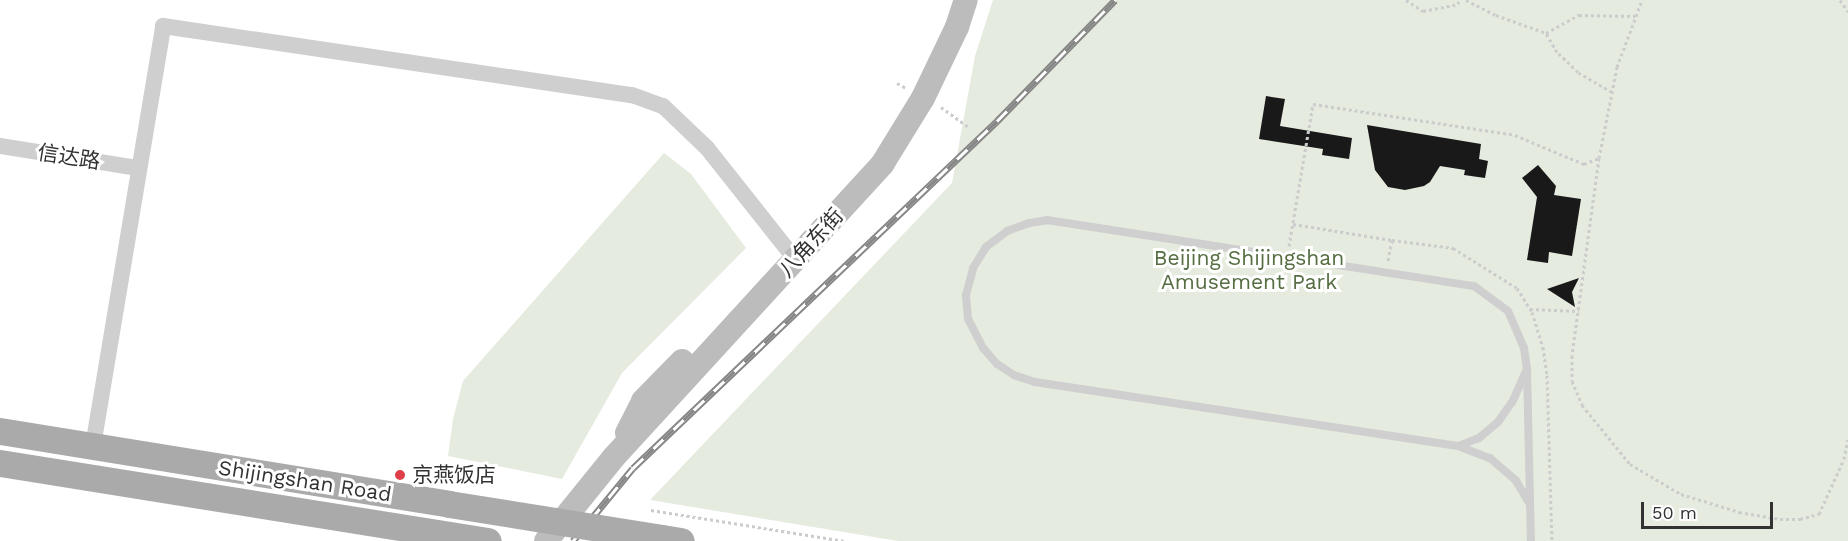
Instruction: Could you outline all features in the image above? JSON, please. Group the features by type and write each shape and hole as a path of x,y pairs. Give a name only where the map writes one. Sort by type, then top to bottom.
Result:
{"main road":[{"name":"Shijingshan Road","path":"0,431 672,540"},
{"name":"Shijingshan Road","path":"0,462 488,541"}],"street":[{"name":"八角东街","path":"614,458 643,401 787,249 866,160 911,91 953,0"},
{"name":"八角东街","path":"546,541 614,458 883,163 923,98 966,0"},
{"path":"93,446 163,26 632,95 663,106 707,148 787,249"},
{"name":"信达路","path":"0,146 138,168"}],"lane":[{"path":"1530,505 1516,482 1490,458 1458,446 1035,382 1014,375 997,363 983,348 968,320 966,296 973,268 986,247 1007,231 1029,223 1047,220 1474,286 1508,311 1524,348 1527,369 1531,541"},
{"path":"1458,446 1479,438 1498,422 1512,402 1527,369"}],"path":[{"path":"1406,0 1423,11 1458,4 1459,0"},
{"path":"1466,0 1496,15 1546,33 1557,52 1578,72 1612,92"},
{"path":"1642,0 1617,68 1599,158 1572,355 1572,381 1582,405 1630,464 1681,494 1739,512 1780,519 1800,519 1819,514 1844,459 1848,439"},
{"path":"1840,0 1848,11"},
{"path":"1546,33 1579,15 1635,16"},
{"path":"1287,257 1313,104 1515,135 1584,164 1599,158"},
{"path":"941,107 969,127"},
{"path":"1293,224 1392,240 1386,272"},
{"path":"1530,309 1579,311"},
{"path":"651,510 844,541"}],"green space":[{"name":"Beijing Shijingshan Amusement Park","path":"993,0 1848,0 1848,541 898,541 650,500 952,183 975,56"},
{"path":"664,153 691,174 746,248 622,373 562,479 448,456 453,419 463,381"}],"building":[{"path":"1266,96 1285,99 1280,126 1352,138 1349,159 1322,155 1323,149 1259,139"},
{"path":"1367,125 1481,144 1479,159 1488,161 1485,178 1464,175 1465,170 1440,166 1430,182 1424,186 1405,190 1388,187 1375,170"},
{"path":"1538,165 1556,186 1554,195 1581,199 1572,256 1549,252 1548,263 1527,260 1537,197 1522,178"},
{"path":"1579,278 1572,292 1575,307 1547,289"}],"railway":[{"path":"573,541 633,468 997,121 1115,0"}],"place":[{"name":"京燕饭店","path":"400,475"}]}
